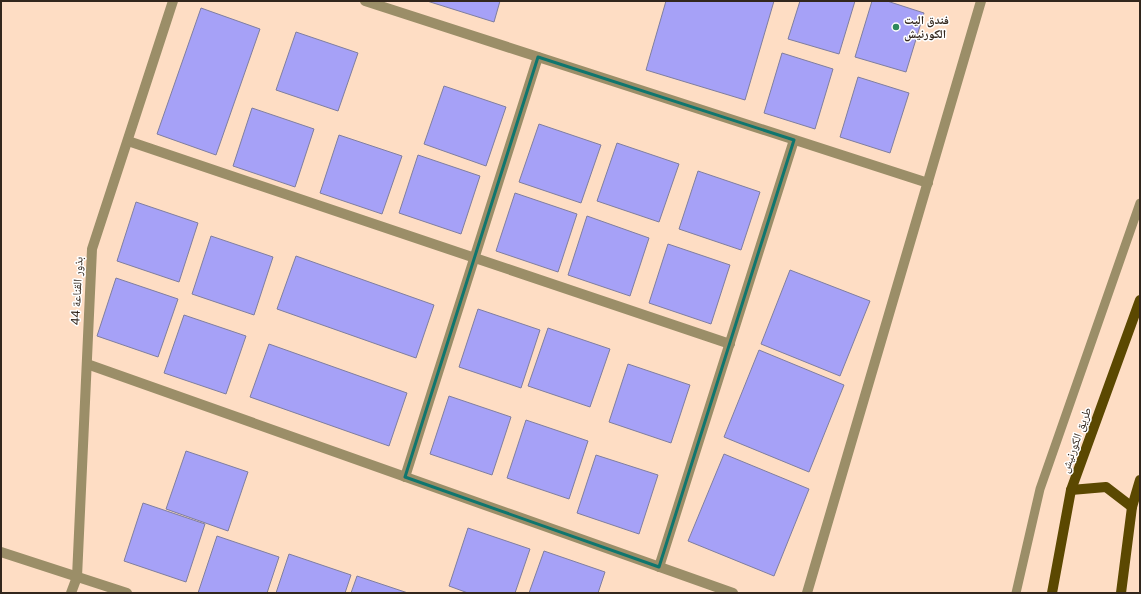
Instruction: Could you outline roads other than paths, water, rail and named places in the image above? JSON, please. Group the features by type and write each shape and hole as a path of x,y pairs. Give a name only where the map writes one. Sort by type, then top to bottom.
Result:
{"main road":[{"name":"طريق الكورنيش","path":"1052,593 1071,490 1140,300"},
{"path":"1121,593 1132,507 1140,480"},
{"path":"1071,490 1106,487 1132,507"}],"street":[{"name":"بذور القناعة 44","path":"71,593 77,576 92,249 173,1"},
{"path":"365,1 928,184"},
{"path":"807,593 981,1"},
{"path":"405,477 538,57"},
{"path":"659,567 794,140"},
{"path":"128,141 474,259 730,344"},
{"path":"87,364 733,593"},
{"path":"1,552 127,593"}],"lane":[{"path":"1016,593 1040,489 1140,203"}],"place":[{"name":"فندق اليت الكورنيش","path":"896,27"}]}
